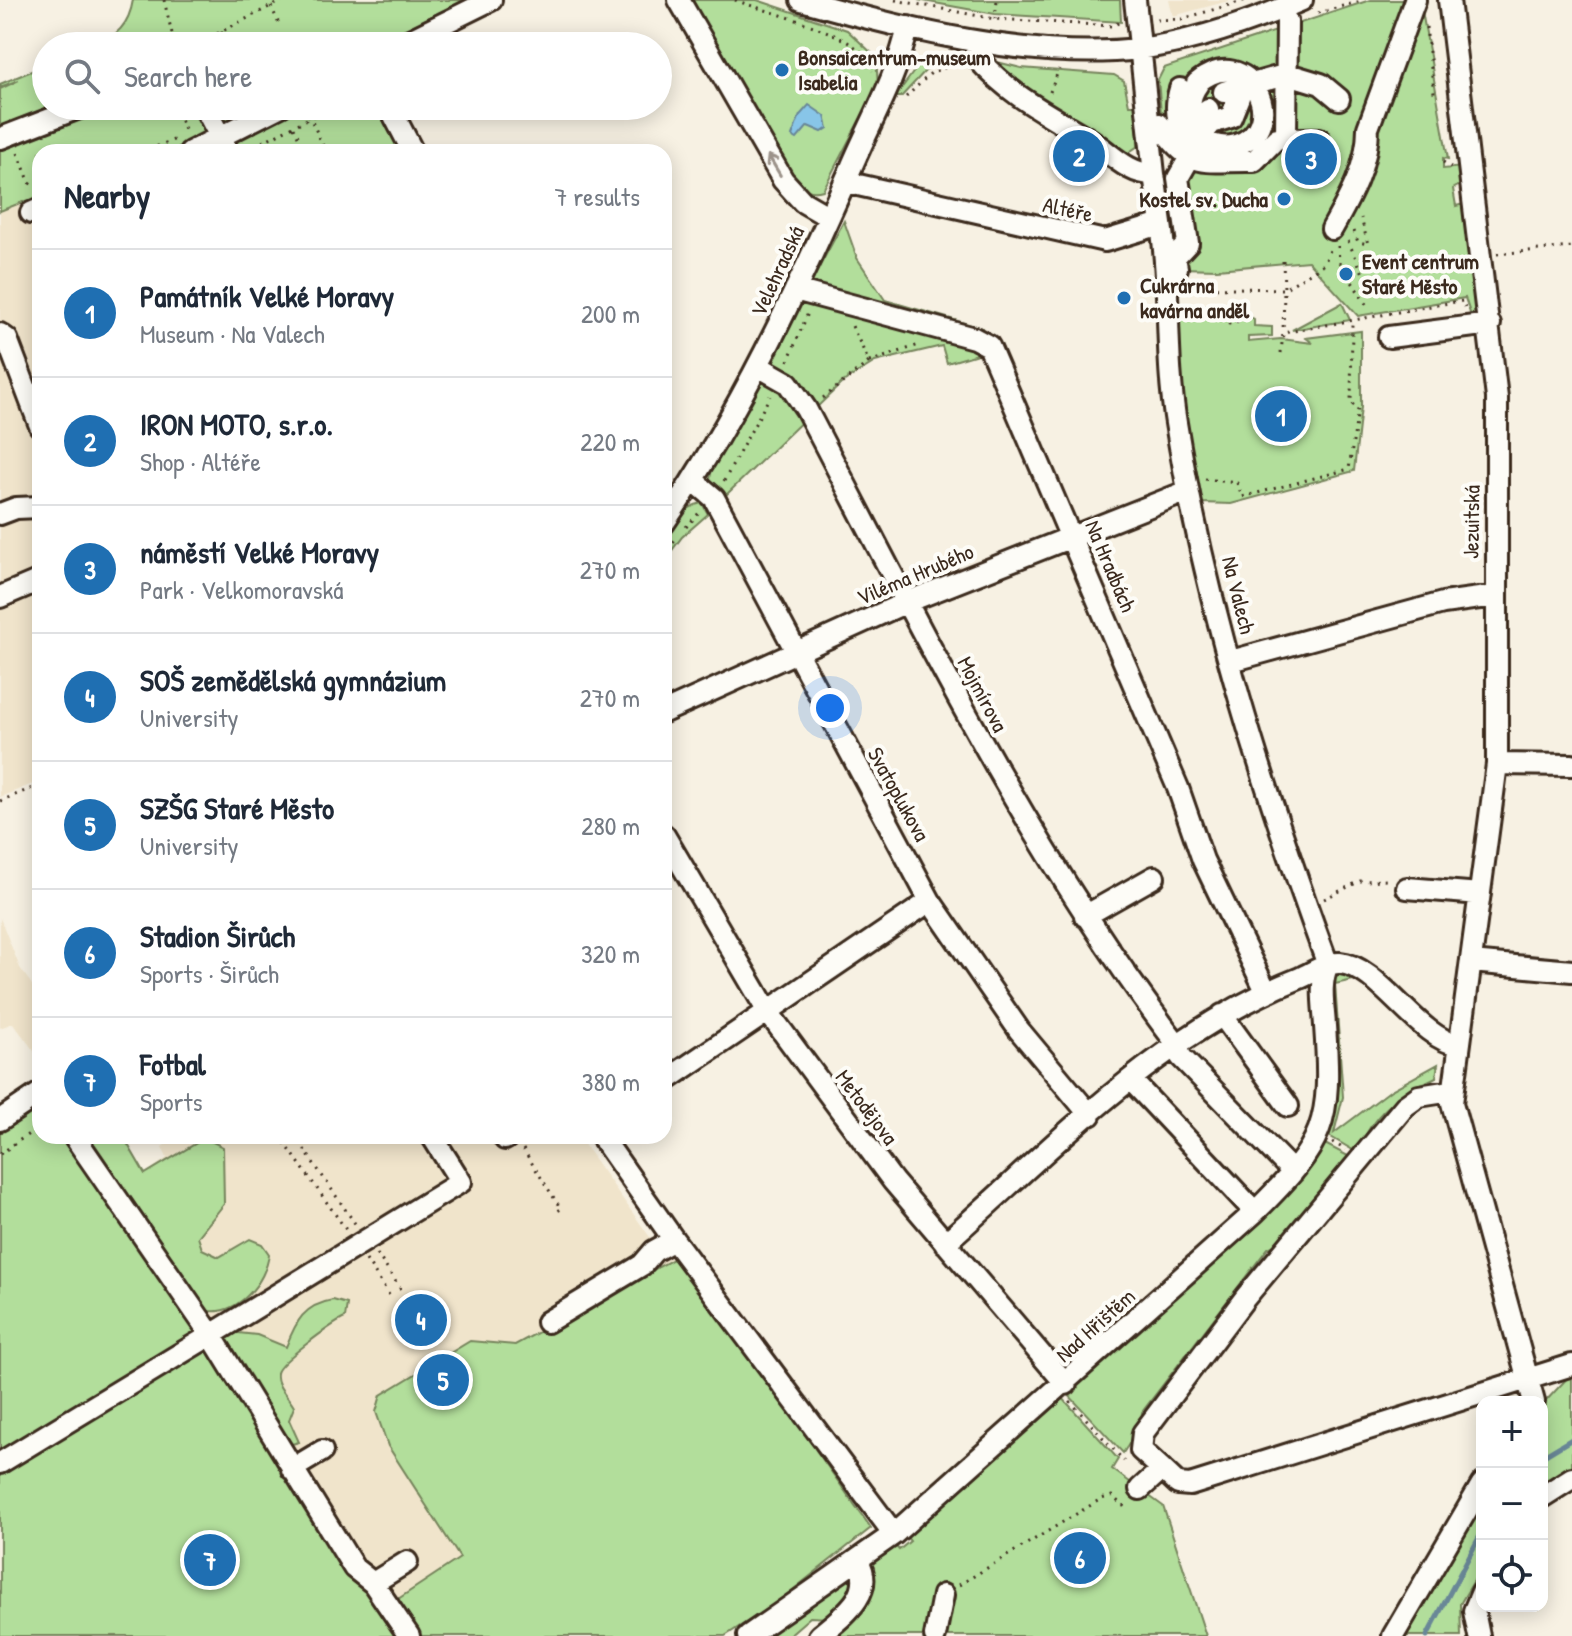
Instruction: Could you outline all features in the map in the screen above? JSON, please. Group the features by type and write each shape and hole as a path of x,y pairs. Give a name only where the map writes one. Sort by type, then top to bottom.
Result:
{"street":[{"path":"426,32 491,0"},
{"path":"679,0 783,180 803,202 829,217"},
{"path":"801,0 908,27 1061,50 1140,48 1229,28 1302,0"},
{"name":"Jezuitská","path":"1449,0 1497,398 1494,596 1497,764 1451,1091 1454,1117 1533,1396"},
{"path":"1143,5 1140,48 1161,224"},
{"path":"1340,232 1368,148 1368,128 1420,8"},
{"path":"1286,137 1287,21"},
{"name":"Velehradská","path":"672,511 693,480 800,292 829,217 883,97 908,27"},
{"path":"977,58 1028,105 1090,140 1129,169 1154,174"},
{"path":"1159,124 1210,113 1288,74 1315,81 1339,99"},
{"path":"1210,113 1254,161 1268,143 1286,137 1319,139"},
{"path":"1177,277 1175,257 1188,243 1178,178 1210,113"},
{"path":"6,136 48,120"},
{"path":"211,120 223,144"},
{"path":"226,144 276,120"},
{"path":"396,120 409,144"},
{"name":"Altéře","path":"845,182 1105,241 1161,224"},
{"name":"Na Valech","path":"1161,224 1170,286 1172,398 1188,487 1263,776 1328,965"},
{"name":"Na Hradbách","path":"800,292 974,338 989,346 1178,788 1203,860 1266,991"},
{"path":"1389,337 1490,324"},
{"path":"0,334 7,339 32,405"},
{"name":"Mojmírova","path":"758,366 784,373 806,409 992,761 1085,916 1177,1044 1181,1057 1293,1172"},
{"name":"Svatoplukova","path":"693,480 714,498 930,901 1019,1030 1090,1115"},
{"name":"Viléma Hrubého","path":"672,708 907,602 1188,487"},
{"path":"0,514 16,508 32,507"},
{"path":"0,597 32,583"},
{"path":"1231,661 1443,603 1494,596"},
{"path":"1497,764 1572,765"},
{"name":"Metodějova","path":"672,849 768,1012 893,1181 1063,1386"},
{"path":"1085,916 1154,877"},
{"path":"1407,888 1480,894"},
{"path":"672,1077 930,901"},
{"path":"1471,962 1572,971"},
{"path":"945,1243 1090,1115 1177,1044 1266,991 1328,965 1338,963 1357,969 1438,1036 1459,1045"},
{"name":"Nad Hřištěm","path":"748,1636 894,1534 1255,1212 1293,1172 1318,1135 1329,1096 1323,990 1328,965"},
{"path":"1222,1015 1288,1106"},
{"path":"1131,1080 1255,1212"},
{"path":"1451,1091 1412,1099 1245,1298 1143,1433 1141,1450 1178,1484 1190,1485 1572,1365"},
{"path":"0,1120 32,1098"},
{"path":"80,1144 211,1335 354,1568 373,1583 409,1636"},
{"path":"0,1463 461,1182 437,1144"},
{"path":"607,1144 674,1240 894,1534"},
{"path":"547,1322 642,1265 654,1251 674,1240"},
{"path":"292,1469 322,1451"},
{"path":"1140,1489 1162,1469"},
{"path":"1548,1493 1572,1478"},
{"path":"1393,1636 1476,1494"},
{"path":"819,1636 853,1606 861,1594 864,1580 858,1561"},
{"path":"373,1583 407,1562"},
{"path":"935,1636 943,1595"},
{"path":"1476,1606 1474,1611 1479,1636"}],"path":[{"path":"164,0 172,32"},
{"path":"221,32 283,0"},
{"path":"735,0 850,40 872,63 871,90 900,105 917,83 932,72 977,58"},
{"path":"895,0 995,19 1113,26 1123,18"},
{"path":"995,19 997,0"},
{"path":"1143,5 1161,22 1246,0"},
{"path":"271,6 279,24"},
{"path":"1420,8 1434,93"},
{"path":"369,32 377,28"},
{"path":"163,144 187,135 180,120"},
{"path":"289,120 301,144"},
{"path":"257,144 305,120"},
{"path":"311,120 322,144"},
{"path":"6,136 32,184"},
{"path":"1357,250 1368,244 1360,214"},
{"path":"1340,232 1363,245"},
{"path":"1340,232 1368,284"},
{"path":"1340,232 1337,244 1339,261 1366,304"},
{"path":"1481,256 1572,247"},
{"path":"1281,353 1283,261"},
{"path":"1177,277 1284,289 1324,264"},
{"path":"672,543 714,498 784,373 812,304 800,292"},
{"path":"1283,333 1463,301 1467,315"},
{"path":"1178,325 1204,306"},
{"path":"1212,306 1229,324 1251,317"},
{"path":"1188,487 1206,479 1237,483 1242,497 1349,469 1358,409 1351,403 1352,322"},
{"path":"850,324 869,362"},
{"path":"813,407 869,362 932,341"},
{"path":"0,801 32,788"},
{"path":"0,1154 32,1132"},
{"path":"1318,1135 1362,1158"},
{"path":"301,1144 331,1189 391,1298"},
{"path":"514,1144 561,1209 554,1213"},
{"path":"286,1145 322,1196 402,1291"},
{"path":"322,1196 331,1189"},
{"path":"1063,1386 1120,1457"},
{"path":"943,1595 1101,1499 1112,1496 1123,1506 1140,1489"}],"shaded area":[{"path":"1169,0 1232,0 1173,16"},
{"path":"25,201 32,219 32,784 0,797 0,211"},
{"path":"0,918 20,968 32,985 32,1048 13,1023 0,1028"},
{"path":"94,1144 128,1144 145,1174 167,1158 162,1147 166,1144 584,1144 652,1240 651,1246 659,1257 675,1258 808,1430 816,1450 871,1528 780,1600 725,1636 0,1636 195,1331 191,1324 208,1311"}],"green space":[{"path":"133,0 471,0 417,32 117,32 128,16"},
{"path":"688,0 757,0 847,30 876,57 878,85 823,190 807,190 794,180"},
{"path":"918,0 1120,0 1121,22 995,14"},
{"path":"1370,0 1418,0 1421,5 1448,159 1443,158 1443,169 1463,167 1463,183 1453,189 1456,206 1464,204 1478,316 1472,319 1465,298 1358,316 1308,261 1217,269 1179,268 1179,158 1164,147 1158,80 1164,68"},
{"path":"956,54 976,54 927,69 901,97 895,97 918,66"},
{"path":"993,61 1021,68 1114,75 1124,81 1129,105 1137,105 1138,146 1125,155 1013,85"},
{"path":"32,71 32,120 396,120 409,144 32,144 32,219 25,201 0,211 0,89 19,80 0,87 0,84"},
{"path":"844,221 857,258 885,300 982,328 981,353 947,363 942,346 875,362 843,382 724,497 710,479 712,467"},
{"path":"1342,303 1350,320 1292,330"},
{"path":"1177,305 1234,307 1254,319 1254,326 1272,327 1272,336 1248,337 1248,342 1281,339 1313,343 1306,338 1361,331 1361,407 1354,471 1231,504 1201,503 1186,432"},
{"path":"702,503 708,514 672,550 672,530 679,518 693,506"},
{"path":"1341,972 1358,979 1335,984 1343,1097 1334,1133 1391,1090 1438,1064 1436,1077 1398,1098 1379,1116 1358,1153 1324,1133 1328,989 1334,975"},
{"path":"32,1112 32,1144 66,1144 195,1330 395,1636 0,1636 0,1131"},
{"path":"1321,1142 1354,1159 1283,1241 1268,1248 1142,1412 1141,1426 1123,1453 1065,1391"},
{"path":"94,1144 128,1144 145,1174 195,1144 223,1147 224,1204 198,1237 202,1249 219,1257 250,1239 262,1244 269,1254 262,1275 249,1294 230,1308 208,1311"},
{"path":"675,1258 808,1430 816,1450 871,1528 780,1600 725,1636 413,1636 392,1603 460,1558 388,1446 376,1412 381,1395 470,1341 515,1345"},
{"path":"333,1300 347,1304 345,1318 318,1335 277,1373 280,1387 294,1407 289,1420 299,1442 288,1445 222,1338 229,1332 257,1335 286,1347 293,1329 308,1310"},
{"path":"1572,1373 1572,1466 1548,1480 1548,1468 1548,1399"},
{"path":"1060,1395 1118,1459 1112,1469 1163,1506 1206,1636 829,1636 864,1599 872,1565 894,1544 899,1550 910,1541 905,1535"},
{"path":"1476,1509 1476,1577 1460,1604 1461,1636 1402,1636"},
{"path":"851,1576 856,1587 830,1618 810,1617 788,1636 762,1636"}],"water":[{"path":"809,105 825,116 828,128 822,132 808,126 797,139 792,136 800,115"}],"waterway":[{"path":"1548,1453 1572,1439"},
{"path":"1427,1636 1478,1540"}],"place":[{"name":"Bonsaicentrum-museum Isabelia","path":"782,70"},
{"name":"IRON MOTO, s.r.o.","path":"1079,156"},
{"name":"náměstí Velké Moravy","path":"1311,159"},
{"name":"Kostel sv. Ducha","path":"1284,199"},
{"name":"Event centrum Staré Město","path":"1346,274"},
{"name":"Cukrárna kavárna anděl","path":"1124,298"},
{"name":"Památník Velké Moravy","path":"1281,416"},
{"name":"SOŠ zemědělská gymnázium","path":"421,1320"},
{"name":"SZŠG Staré Město","path":"443,1380"},
{"name":"Stadion Širůch","path":"1080,1558"},
{"name":"Fotbal","path":"210,1560"}]}
